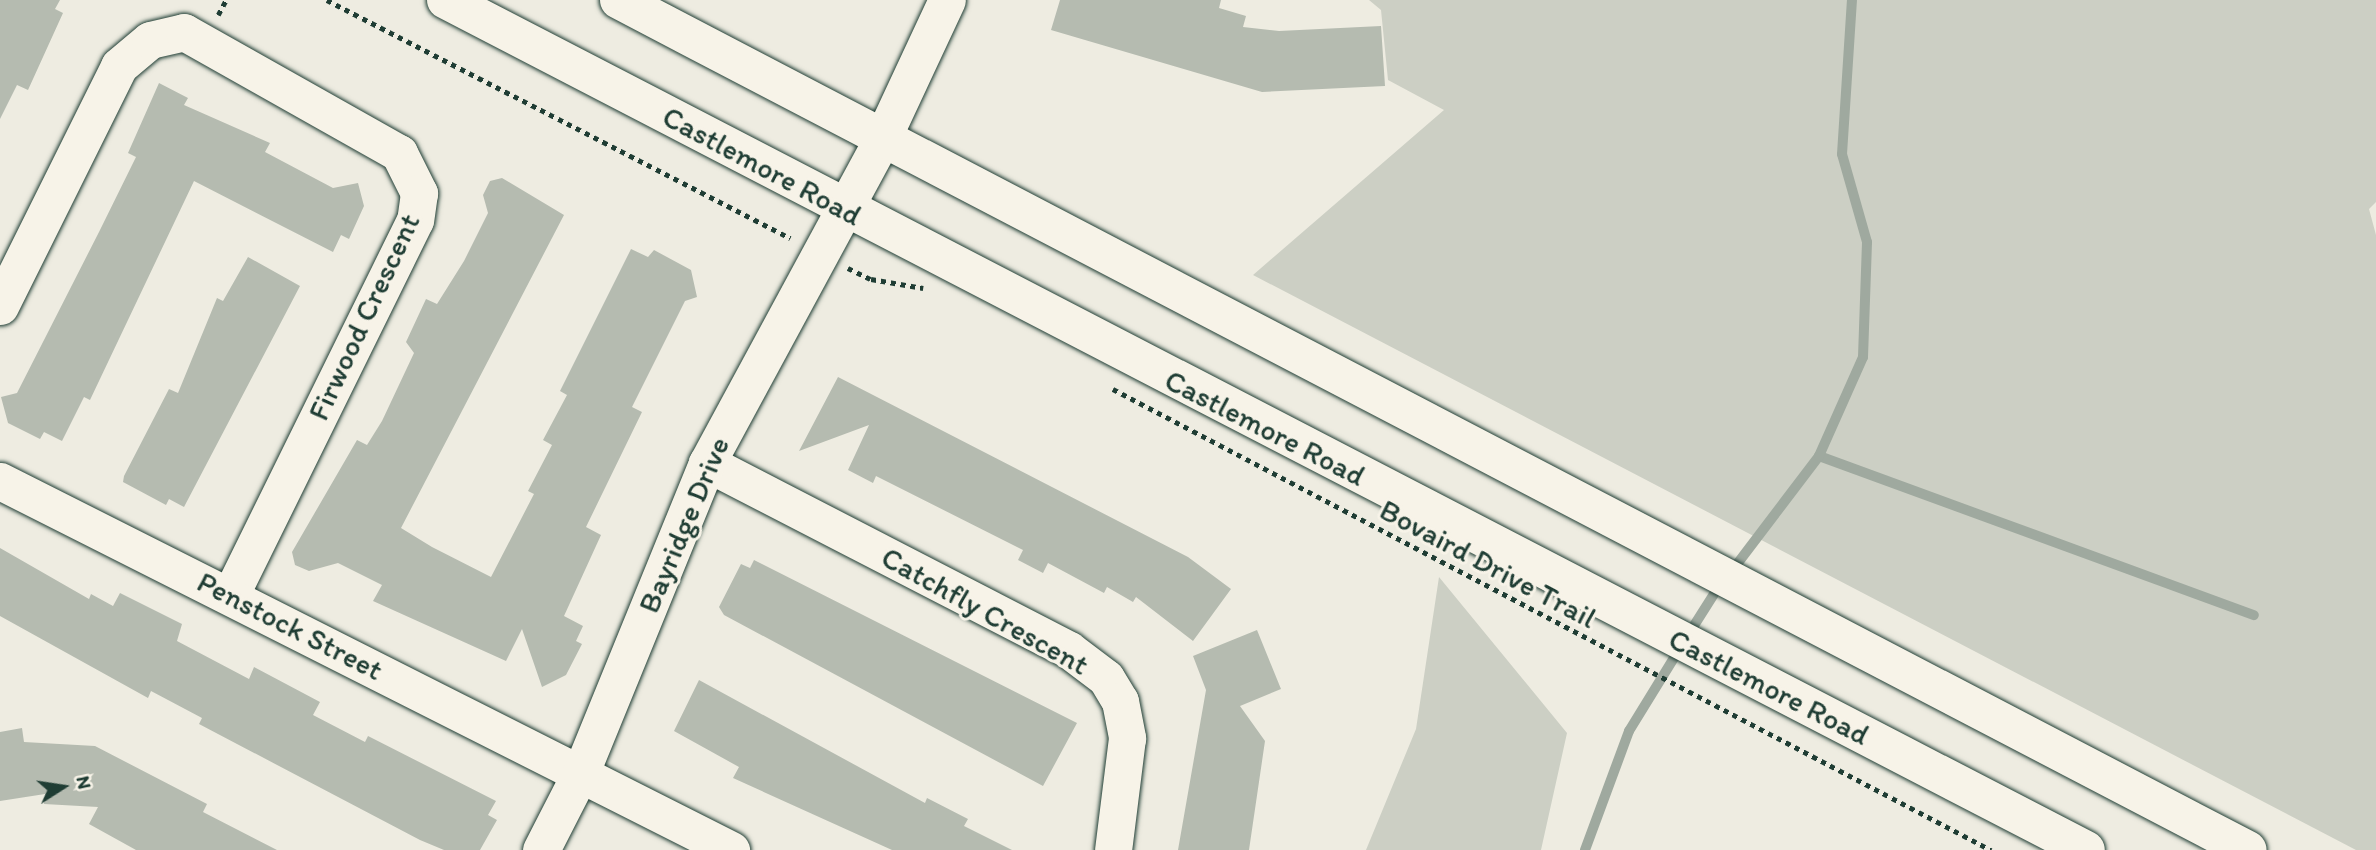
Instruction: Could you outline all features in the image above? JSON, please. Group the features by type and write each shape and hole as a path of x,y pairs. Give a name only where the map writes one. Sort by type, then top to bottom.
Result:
{"main road":[{"name":"Castlemore Road","path":"446,0 1583,593 2086,850"},
{"path":"619,0 2248,850"}],"street":[{"name":"Bayridge Drive","path":"541,850 581,772 707,463 818,252 845,209 883,137 947,0"},
{"name":"Firwood Crescent","path":"0,306 119,66 150,40 184,32 400,153 419,193 415,220 230,596"},
{"name":"Catchfly Crescent","path":"707,463 1069,650 1106,678 1120,701 1127,738 1113,850"},
{"name":"Penstock Street","path":"0,481 581,772"},
{"path":"581,772 731,850"}],"path":[{"path":"327,0 871,279 936,295"},
{"name":"Bovaird Drive Trail","path":"1107,385 1748,726 1991,850"}],"shaded area":[{"path":"1369,0 2376,0 2376,202 2369,209 2376,235 2376,850 2356,850 1253,275 1444,110 1388,80 1381,10"},
{"path":"1439,577 1567,733 1541,850 1366,850 1416,729"}],"building":[{"path":"0,0 60,0 55,9 63,13 28,90 17,85 0,119"},
{"path":"1060,0 1221,0 1219,8 1246,16 1243,27 1279,31 1381,26 1385,86 1262,92 1051,30"},
{"path":"159,83 188,98 184,105 270,143 265,152 333,188 358,183 364,206 349,239 341,235 333,252 194,181 90,400 84,397 62,441 44,432 40,439 8,423 1,397 17,393 99,232 136,157 128,153"},
{"path":"502,178 564,215 401,528 432,547 491,577 534,494 528,491 552,445 543,440 567,395 560,391 631,249 648,257 654,250 691,270 697,297 685,301 632,407 642,412 586,527 601,535 564,616 583,626 576,641 582,644 566,675 542,687 522,629 506,661 373,601 382,585 338,563 309,571 295,565 292,552 357,440 367,445 382,421 414,353 406,342 426,299 437,304 464,261 488,213 483,195 490,181"},
{"path":"248,257 300,286 184,507 169,499 166,505 123,482 124,476 169,389 178,393 217,298 223,301"},
{"path":"838,377 1188,557 1231,589 1193,641 1136,597 1133,602 1107,587 1104,593 1048,563 1043,573 1018,560 1023,550 876,476 873,483 848,470 869,425 799,451"},
{"path":"0,548 89,599 91,594 113,606 120,593 182,624 177,641 249,679 254,667 320,702 313,715 365,742 368,736 496,801 488,815 497,820 480,850 444,850 420,840 199,724 202,718 151,691 148,698 0,616"},
{"path":"754,560 1077,723 1043,786 724,615 719,607 741,564 750,568"},
{"path":"1257,630 1281,689 1240,706 1265,741 1249,850 1178,850 1206,690 1193,656"},
{"path":"699,680 925,803 927,798 968,819 964,826 1012,850 892,850 733,778 739,767 674,731"},
{"path":"22,728 24,742 95,746 207,804 203,812 277,850 136,850 89,824 98,807 44,804 45,794 0,801 0,732"}],"waterway":[{"path":"1731,572 1819,456 1863,357 1867,242 1842,154 1852,0"},
{"path":"1819,456 2254,615"},
{"path":"1688,635 1721,583"},
{"path":"1585,850 1629,731 1680,648"}]}
